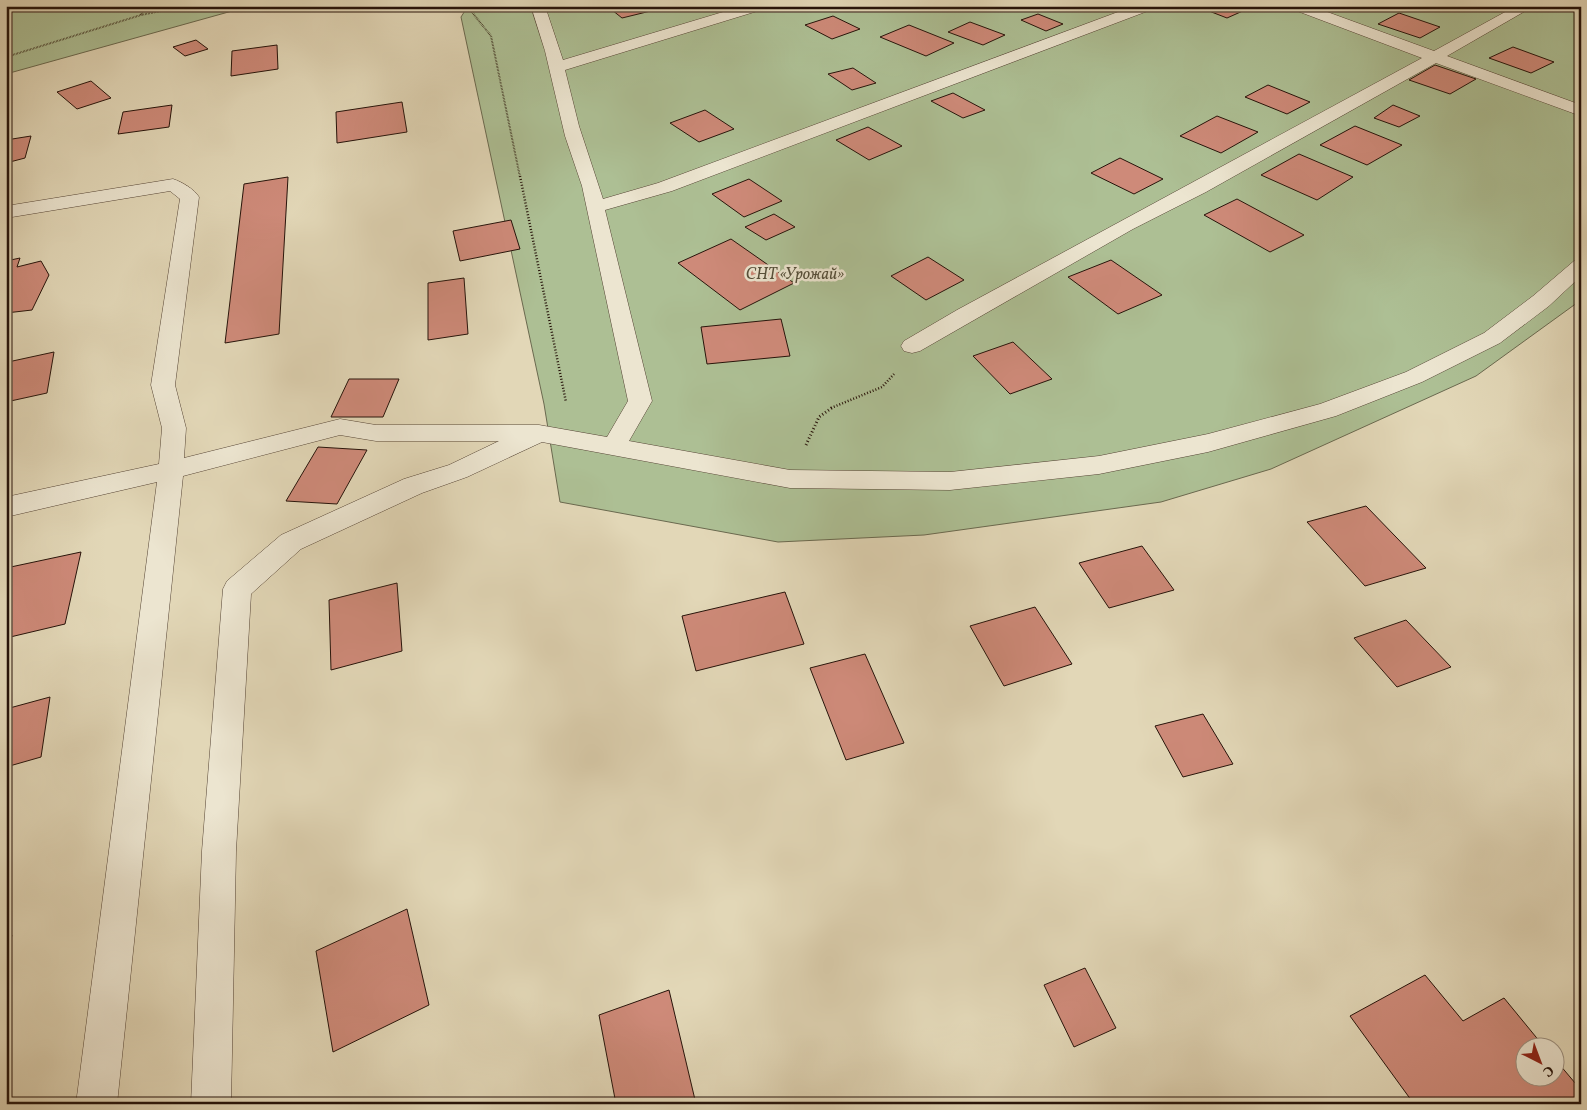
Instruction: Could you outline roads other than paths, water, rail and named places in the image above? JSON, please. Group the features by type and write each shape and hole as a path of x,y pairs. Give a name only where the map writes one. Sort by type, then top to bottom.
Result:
{"street":[{"path":"538,6 557,67 571,128 594,190 596,207 640,401 614,445"},
{"path":"557,67 759,6"},
{"path":"596,207 665,187 1148,6"},
{"path":"1297,6 1581,111"},
{"path":"912,346 1002,293 1128,224 1191,194 1223,174 1527,6"},
{"path":"6,212 173,185 190,196 163,385 174,428 171,470 96,1104"},
{"path":"6,507 171,470 340,427 376,433 539,433 614,445 790,479 950,481 1099,465 1217,440 1328,410 1414,377 1492,338 1542,301 1581,265"},
{"path":"211,1104 219,851 237,589 291,542 412,486 458,471 539,433"}],"park label":[{"name":"СНТ «Урожай»","path":"795,273"}]}
